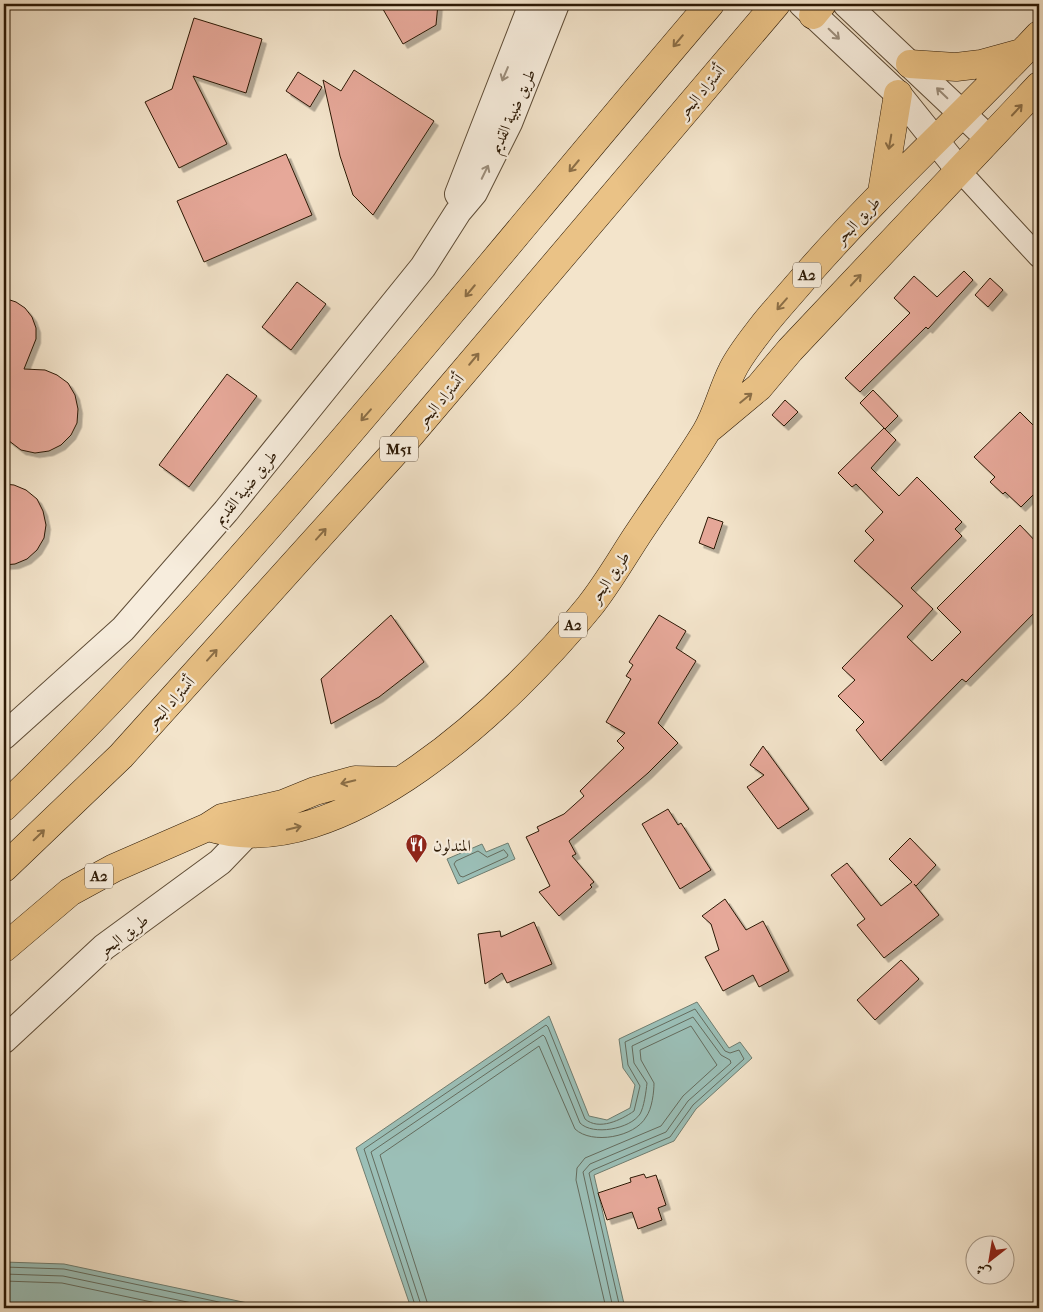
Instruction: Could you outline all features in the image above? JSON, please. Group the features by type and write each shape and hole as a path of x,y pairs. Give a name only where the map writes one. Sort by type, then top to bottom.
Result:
{"highway":[{"path":"4,807 71,744 188,619 398,378 710,4"},
{"name":"أتستراد البحر","path":"4,868 121,756 406,442 776,4"},
{"path":"910,64 956,67 981,64 1031,44"},
{"name":"طريق البحر","path":"397,781 419,769 448,748 501,701 542,660 590,606 708,429 733,368 763,325 882,192 1031,44"},
{"name":"طريق البحر","path":"708,429 759,387 790,350 1039,86"},
{"path":"882,192 898,94"},
{"path":"763,325 790,350"},
{"name":"A2","path":"4,948 70,892 114,868 208,827 226,833 247,824 283,804 314,791 355,780 397,781"},
{"name":"A2","path":"247,824 273,833 328,820 356,807 397,781"},
{"path":"314,791 328,820"}],"street":[{"name":"طريق ضبية القديم","path":"458,212 460,186 532,4"},
{"name":"طريق ضبية القديم","path":"4,736 123,629 220,518 423,267 458,212 474,193 509,124 556,4"},
{"path":"846,4 989,139"},
{"path":"812,7 866,65 898,94 959,170 1039,257"},
{"name":"طريق البحر","path":"4,1040 104,947 220,862 247,824"}],"water":[{"path":"508,843 515,859 458,884 447,859 482,844 486,852"},
{"path":"697,1002 729,1048 740,1042 752,1058 696,1109 674,1141 594,1175 625,1308 411,1308 356,1148 549,1016 589,1116 607,1120 630,1108 635,1085 623,1068 619,1039"},
{"path":"4,1262 64,1264 271,1308 4,1308"}],"building":[{"path":"380,4 438,4 436,25 403,44"},
{"path":"194,18 262,39 246,93 193,76 227,144 179,168 145,102 172,89"},
{"path":"354,70 434,121 373,215 353,195 340,156 323,80 341,91"},
{"path":"298,72 322,87 310,107 286,91"},
{"path":"286,154 312,215 204,262 177,201"},
{"path":"964,271 973,280 928,329 926,327 860,392 845,378 910,313 894,298 914,276 937,297"},
{"path":"990,278 1003,290 988,307 975,295"},
{"path":"297,282 326,304 291,350 262,327"},
{"path":"4,298 16,302 25,308 32,317 36,328 36,339 24,369 45,370 57,375 68,383 75,395 78,409 77,423 71,435 61,445 49,451 35,453 21,450 4,437"},
{"path":"227,374 257,396 189,487 159,465"},
{"path":"873,390 898,416 885,429 860,403"},
{"path":"785,400 798,412 784,426 772,415"},
{"path":"1020,412 1039,431 1039,489 1021,507 1005,492 1003,494 990,482 995,477 974,457"},
{"path":"884,428 896,440 871,468 899,496 917,477 962,522 955,529 962,536 911,588 933,609 907,637 932,661 961,632 937,608 1020,525 1039,545 1039,608 966,682 962,679 881,761 856,730 864,722 838,696 855,680 842,668 903,606 854,561 874,540 865,531 883,512 856,484 852,487 838,473"},
{"path":"4,484 14,485 26,490 37,499 43,511 46,525 44,538 37,550 27,559 15,564 4,565"},
{"path":"708,517 723,522 714,549 699,543"},
{"path":"391,615 424,662 379,697 331,724 321,679"},
{"path":"659,615 686,631 676,648 696,661 658,723 678,743 648,773 569,841 576,854 572,856 594,882 590,885 592,887 559,916 539,892 550,886 526,837 539,831 537,827 564,814 584,796 580,791 624,748 617,741 625,733 606,722 631,679 626,676 633,665 629,662"},
{"path":"763,746 809,809 778,829 747,787 764,775 750,765"},
{"path":"668,809 678,825 681,823 711,870 680,889 642,824"},
{"path":"910,838 936,865 916,886 914,884 939,915 884,958 857,925 865,919 831,875 847,863 881,906 912,882 889,859"},
{"path":"725,899 746,930 763,921 789,971 759,987 753,975 723,991 705,957 719,950 711,924 702,916"},
{"path":"534,922 552,964 507,983 502,973 485,984 478,934 500,931 501,937"},
{"path":"901,960 919,979 875,1020 857,1000"},
{"path":"644,1174 646,1178 656,1175 666,1205 658,1208 662,1220 638,1229 632,1212 607,1220 598,1193 631,1182 630,1178"}],"place":[{"name":"المندلون","path":"417,864"}]}
